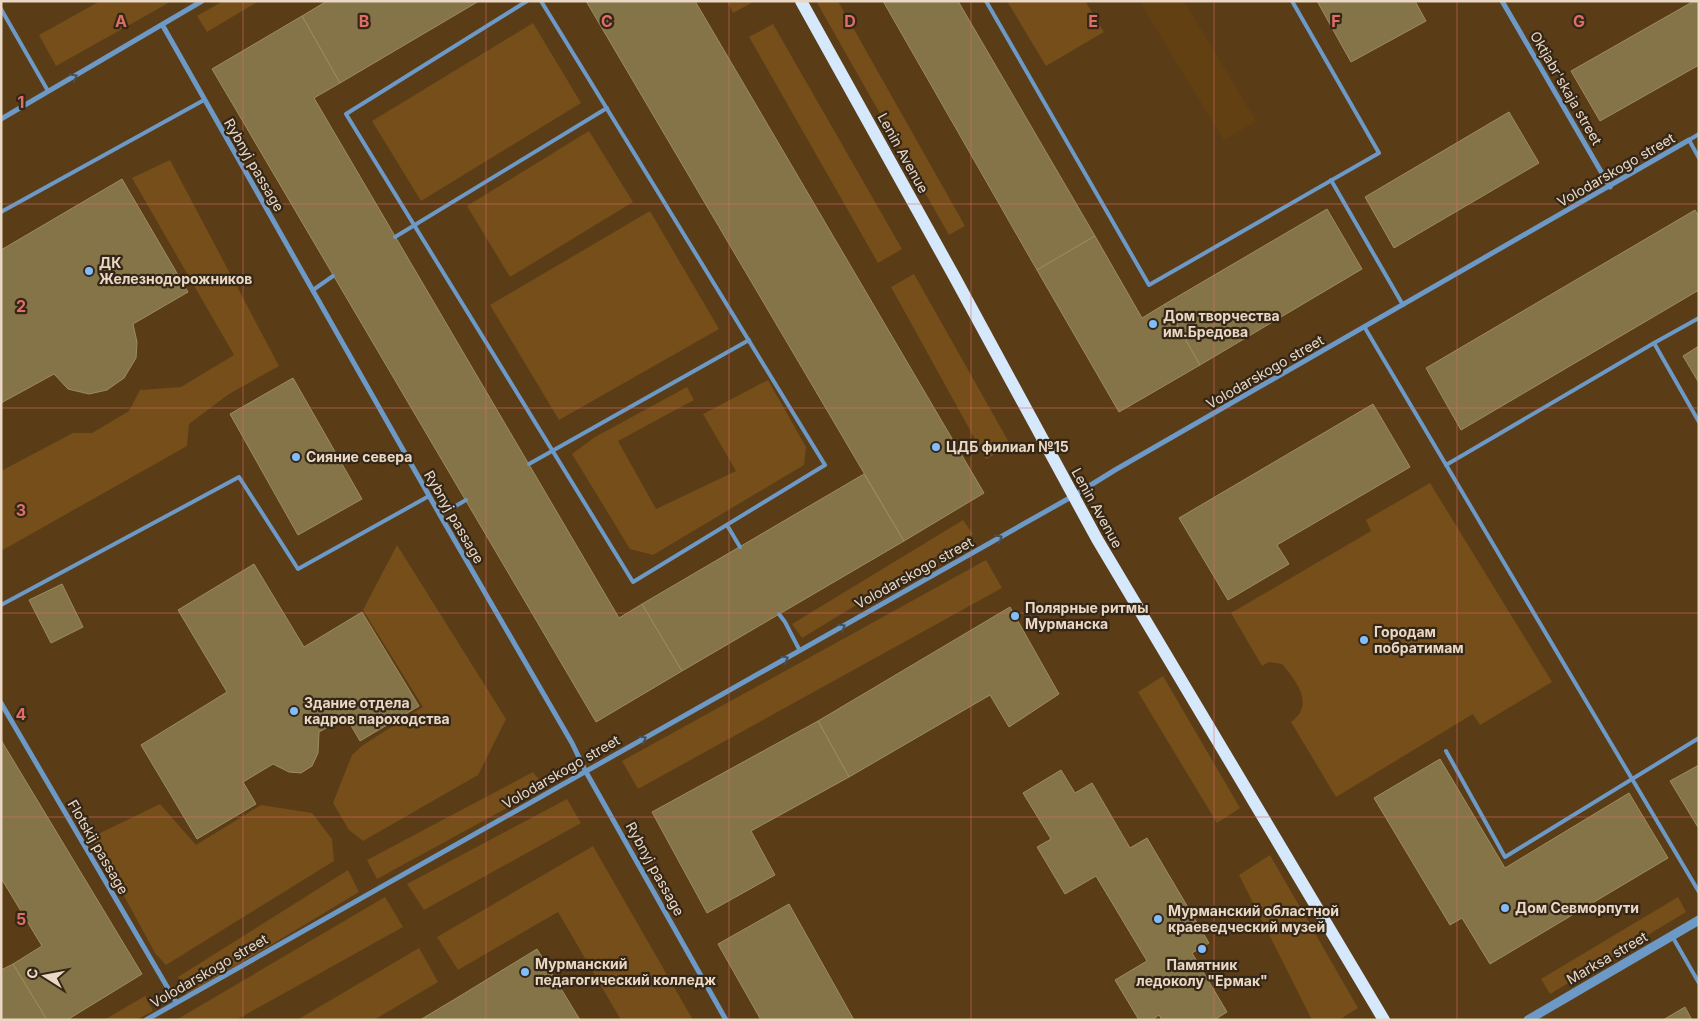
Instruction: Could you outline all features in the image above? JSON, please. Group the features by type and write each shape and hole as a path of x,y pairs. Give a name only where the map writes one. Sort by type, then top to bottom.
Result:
{"main road":[{"name":"Lenin Avenue","path":"801,1 1136,607 1384,1020"}],"street":[{"path":"1,119 163,26 202,1"},
{"name":"Oktjabr'skaja street","path":"1502,1 1610,187"},
{"name":"Rybnyj passage","path":"163,26 429,496 572,743 586,772 726,1020"},
{"name":"Volodarskogo street","path":"147,1020 1074,496 1115,470 1689,140"},
{"name":"Flotskij passage","path":"1,703 176,1002"},
{"name":"Marksa street","path":"1528,1020 1699,920"}],"lane":[{"path":"527,1 346,114 633,582 825,465 541,1"},
{"path":"986,1 1149,285 1379,153 1292,1"},
{"path":"1,9 48,91"},
{"path":"1,212 204,100"},
{"path":"395,237 416,226 607,108"},
{"path":"1699,134 1689,140 1699,158"},
{"path":"1331,180 1403,306"},
{"path":"312,290 333,276"},
{"path":"1446,465 1699,318"},
{"path":"1365,328 1699,892"},
{"path":"529,464 749,340"},
{"path":"1654,343 1699,422"},
{"path":"1,605 239,477 298,569 429,496"},
{"path":"440,515 466,500"},
{"path":"727,525 740,547"},
{"path":"779,614 800,651"},
{"path":"1446,751 1505,856 1699,738"},
{"path":"1672,936 1699,983"}],"shaded area":[{"path":"100,1 172,1 56,66 39,35"},
{"path":"223,1 259,1 207,32 197,16"},
{"path":"727,1 755,1 733,13"},
{"path":"816,1 838,1 965,226 949,235"},
{"path":"1007,1 1085,1 1104,32 1046,66"},
{"path":"1139,1 1184,1 1256,121 1224,140"},
{"path":"533,23 581,103 421,201 372,121"},
{"path":"773,24 902,249 878,263 749,37"},
{"path":"589,131 633,202 510,277 467,206"},
{"path":"170,160 279,366 229,394 189,424 187,446 1,551 1,471 73,433 92,433 129,411 140,390 181,387 234,355 132,178"},
{"path":"650,211 719,329 559,420 490,305"},
{"path":"914,274 1011,446 986,459 891,287"},
{"path":"768,380 806,447 804,465 653,555 630,549 572,454 595,437 687,387 694,400 618,441 656,509 736,471 703,414"},
{"path":"1430,483 1552,682 1480,725 1473,714 1336,797 1291,722 1302,708 1303,701 1298,686 1282,664 1269,662 1262,666 1231,613 1371,531 1366,520"},
{"path":"963,520 973,534 802,638 792,624"},
{"path":"397,545 506,719 478,775 363,841 349,830 333,803 352,755 363,745 423,707 363,610"},
{"path":"986,560 1002,588 638,789 622,761"},
{"path":"1163,676 1240,808 1217,823 1138,692"},
{"path":"533,772 545,787 377,879 367,860"},
{"path":"567,799 581,823 424,910 407,884"},
{"path":"160,804 196,845 261,805 312,813 332,839 334,861 166,965 155,953 92,837"},
{"path":"593,846 693,1020 621,1020 558,912 458,970 437,937"},
{"path":"1270,855 1358,1008 1339,1020 1312,1020 1239,875"},
{"path":"348,870 359,892 187,995 178,977"},
{"path":"385,897 403,927 236,1020 176,1020"},
{"path":"1678,897 1686,912 1550,994 1541,979"},
{"path":"419,948 438,982 374,1020 297,1020"},
{"path":"145,996 153,1011 136,1020 104,1020"}],"building":[{"path":"327,1 479,1 340,83 302,16"},
{"path":"586,1 695,1 984,493 904,541"},
{"path":"883,1 958,1 1095,236 1037,270"},
{"path":"1317,1 1415,1 1426,21 1351,62"},
{"path":"1694,1 1699,1 1699,65 1600,121 1571,71"},
{"path":"302,16 340,83 314,98 619,618 642,604 682,671 596,722 212,69"},
{"path":"1509,112 1539,163 1394,248 1365,197"},
{"name":"ДК Железнодорожников","path":"122,179 188,292 133,324 137,342 136,358 124,378 107,390 89,394 68,389 54,374 1,403 1,250"},
{"path":"1327,209 1362,269 1200,365 1165,304"},
{"path":"1695,210 1699,217 1699,290 1461,430 1426,368"},
{"path":"1095,236 1142,318 1165,304 1200,365 1119,412 1037,270"},
{"path":"1699,346 1699,383 1683,356"},
{"name":"Сияние севера","path":"293,378 362,499 298,535 230,414"},
{"path":"1373,404 1410,467 1277,545 1289,564 1228,600 1179,518"},
{"path":"864,474 904,541 682,671 642,604"},
{"path":"254,564 304,647 362,612 419,706 360,741 346,717 319,732 318,753 312,766 301,773 289,772 273,764 243,782 256,804 197,839 141,745 227,692 178,610"},
{"path":"62,584 83,627 51,643 29,600"},
{"path":"1010,607 1059,694 1009,727 990,695 849,777 818,721"},
{"path":"818,721 849,777 751,831 775,875 707,913 652,812"},
{"path":"1,740 142,974 67,1020 47,1020 13,964 42,946 1,878"},
{"path":"1440,759 1505,868 1629,793 1668,858 1490,964 1462,918 1450,925 1374,798"},
{"path":"1699,765 1699,829 1670,781"},
{"name":"Мурманский областной краеведческий музей","path":"1061,770 1075,793 1092,783 1130,848 1147,838 1209,943 1192,953 1227,1012 1214,1020 1162,1020 1159,1015 1152,1020 1139,1020 1115,980 1147,961 1096,876 1065,894 1037,847 1051,839 1023,793"},
{"path":"789,904 854,1020 761,1020 718,944"},
{"name":"Мурманский педагогический колледж","path":"537,949 580,1020 420,1020 460,996"},
{"path":"13,964 47,1020 1,1020 1,970"},
{"path":"1685,1007 1692,1020 1663,1020"}],"place":[{"name":"ДК Железнодорожников","path":"89,271"},
{"name":"Дом творчества им.Бредова","path":"1153,324"},
{"name":"ЦДБ филиал №15","path":"936,447"},
{"name":"Сияние севера","path":"296,457"},
{"name":"Полярные ритмы Мурманска","path":"1015,616"},
{"name":"Городам побратимам","path":"1364,640"},
{"name":"Здание отдела кадров пароходства","path":"294,711"},
{"name":"Дом Севморпути","path":"1505,908"},
{"name":"Мурманский областной краеведческий музей","path":"1158,919"},
{"name":"Памятник ледоколу \"Ермак\"","path":"1202,949"},
{"name":"Мурманский педагогический колледж","path":"525,972"}]}
